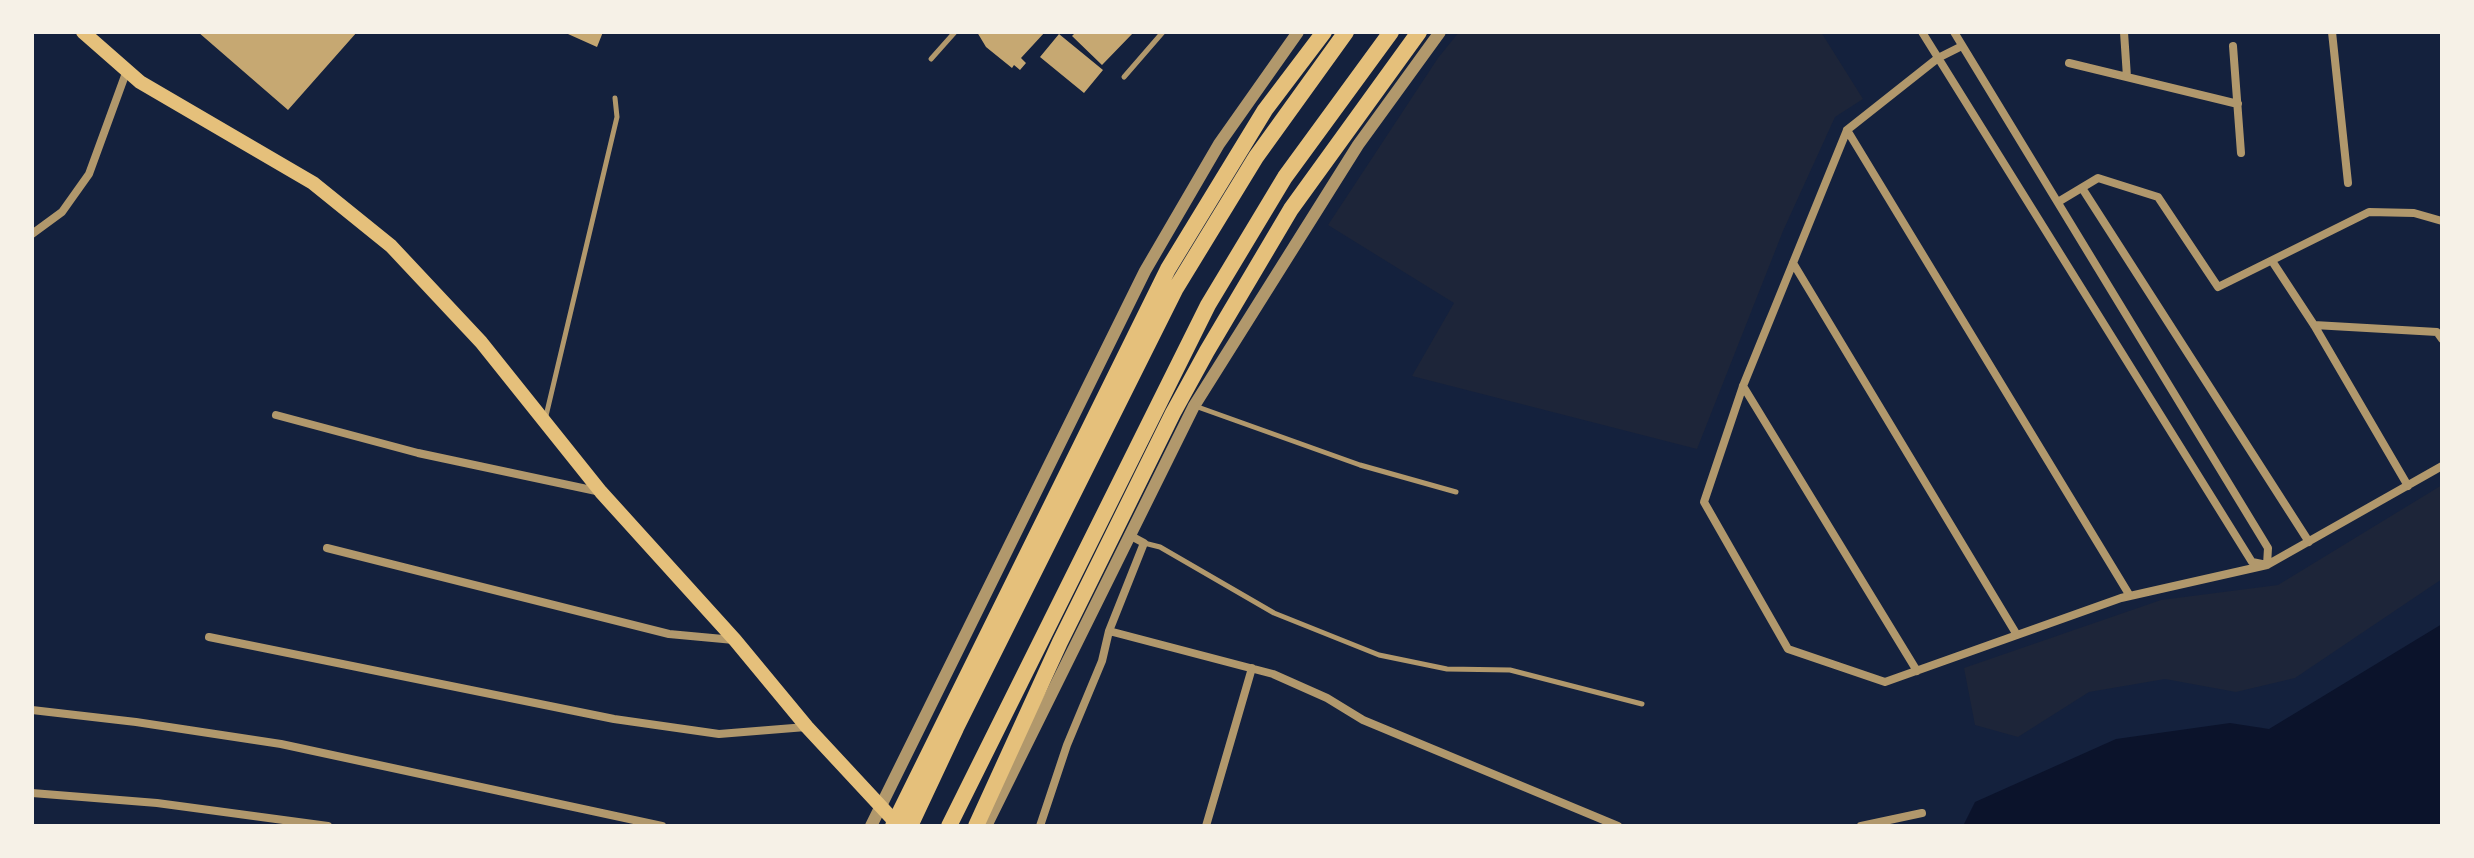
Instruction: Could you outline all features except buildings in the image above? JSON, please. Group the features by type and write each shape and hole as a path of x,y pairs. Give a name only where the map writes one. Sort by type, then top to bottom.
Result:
{"highway":[{"path":"899,825 1168,269 1265,110 1324,32"},
{"path":"899,825 1176,288 1256,157 1346,32"},
{"path":"949,826 1208,305 1285,177 1391,32"},
{"path":"976,826 1060,642 1207,351 1291,209 1417,37"}],"main road":[{"path":"83,32 140,82 313,183 391,246 481,342 601,492 735,640 807,727 899,825"}],"street":[{"path":"871,826 1145,271 1219,144 1298,32"},
{"path":"986,826 1194,406 1358,145 1417,37 1440,32"},
{"path":"1922,32 2252,562 2267,565"},
{"path":"1954,32 2268,548 2267,565"},
{"path":"2124,32 2127,77"},
{"path":"2332,32 2348,183"},
{"path":"1962,46 1938,58 1847,130 1743,386 1704,502 1788,649 1885,682 2130,596 2267,565 2442,466"},
{"path":"2233,46 2241,153"},
{"path":"2069,63 2238,104"},
{"path":"32,234 62,212 89,174 127,70"},
{"path":"1847,130 2130,596"},
{"path":"2058,202 2098,178 2158,197 2218,287 2369,212 2414,213 2442,221"},
{"path":"2082,188 2309,542"},
{"path":"2272,261 2314,325 2408,486"},
{"path":"1793,263 2017,635"},
{"path":"2314,325 2437,332 2442,339"},
{"path":"1743,386 1917,671"},
{"path":"276,415 418,453 601,492"},
{"path":"1040,826 1067,745 1102,661 1109,631 1144,543 1131,536"},
{"path":"327,548 669,634 735,640"},
{"path":"1109,631 1273,674 1327,698 1363,720 1618,826"},
{"path":"209,637 614,719 719,734 807,727"},
{"path":"1206,826 1252,668"},
{"path":"32,710 281,744 662,826"},
{"path":"32,793 157,803 328,826"},
{"path":"1861,826 1922,813"}],"lane":[{"path":"931,59 955,32"},
{"path":"1124,77 1163,32"},
{"path":"545,421 617,117 615,98"},
{"path":"1194,406 1360,465 1456,492"},
{"path":"1144,543 1160,547 1274,613 1364,650 1447,669 1510,670 1642,704"}],"shaded area":[{"path":"1459,32 1821,32 1863,99 1835,117 1783,231 1697,449 1412,376 1454,303 1328,225 1438,58"},
{"path":"2442,485 2442,579 2295,678 2236,692 2165,679 2089,692 2018,737 1975,725 1964,668 2161,600 2278,585"},
{"path":"2442,624 2442,826 1963,826 1975,802 2116,739 2230,723 2269,729"}]}
